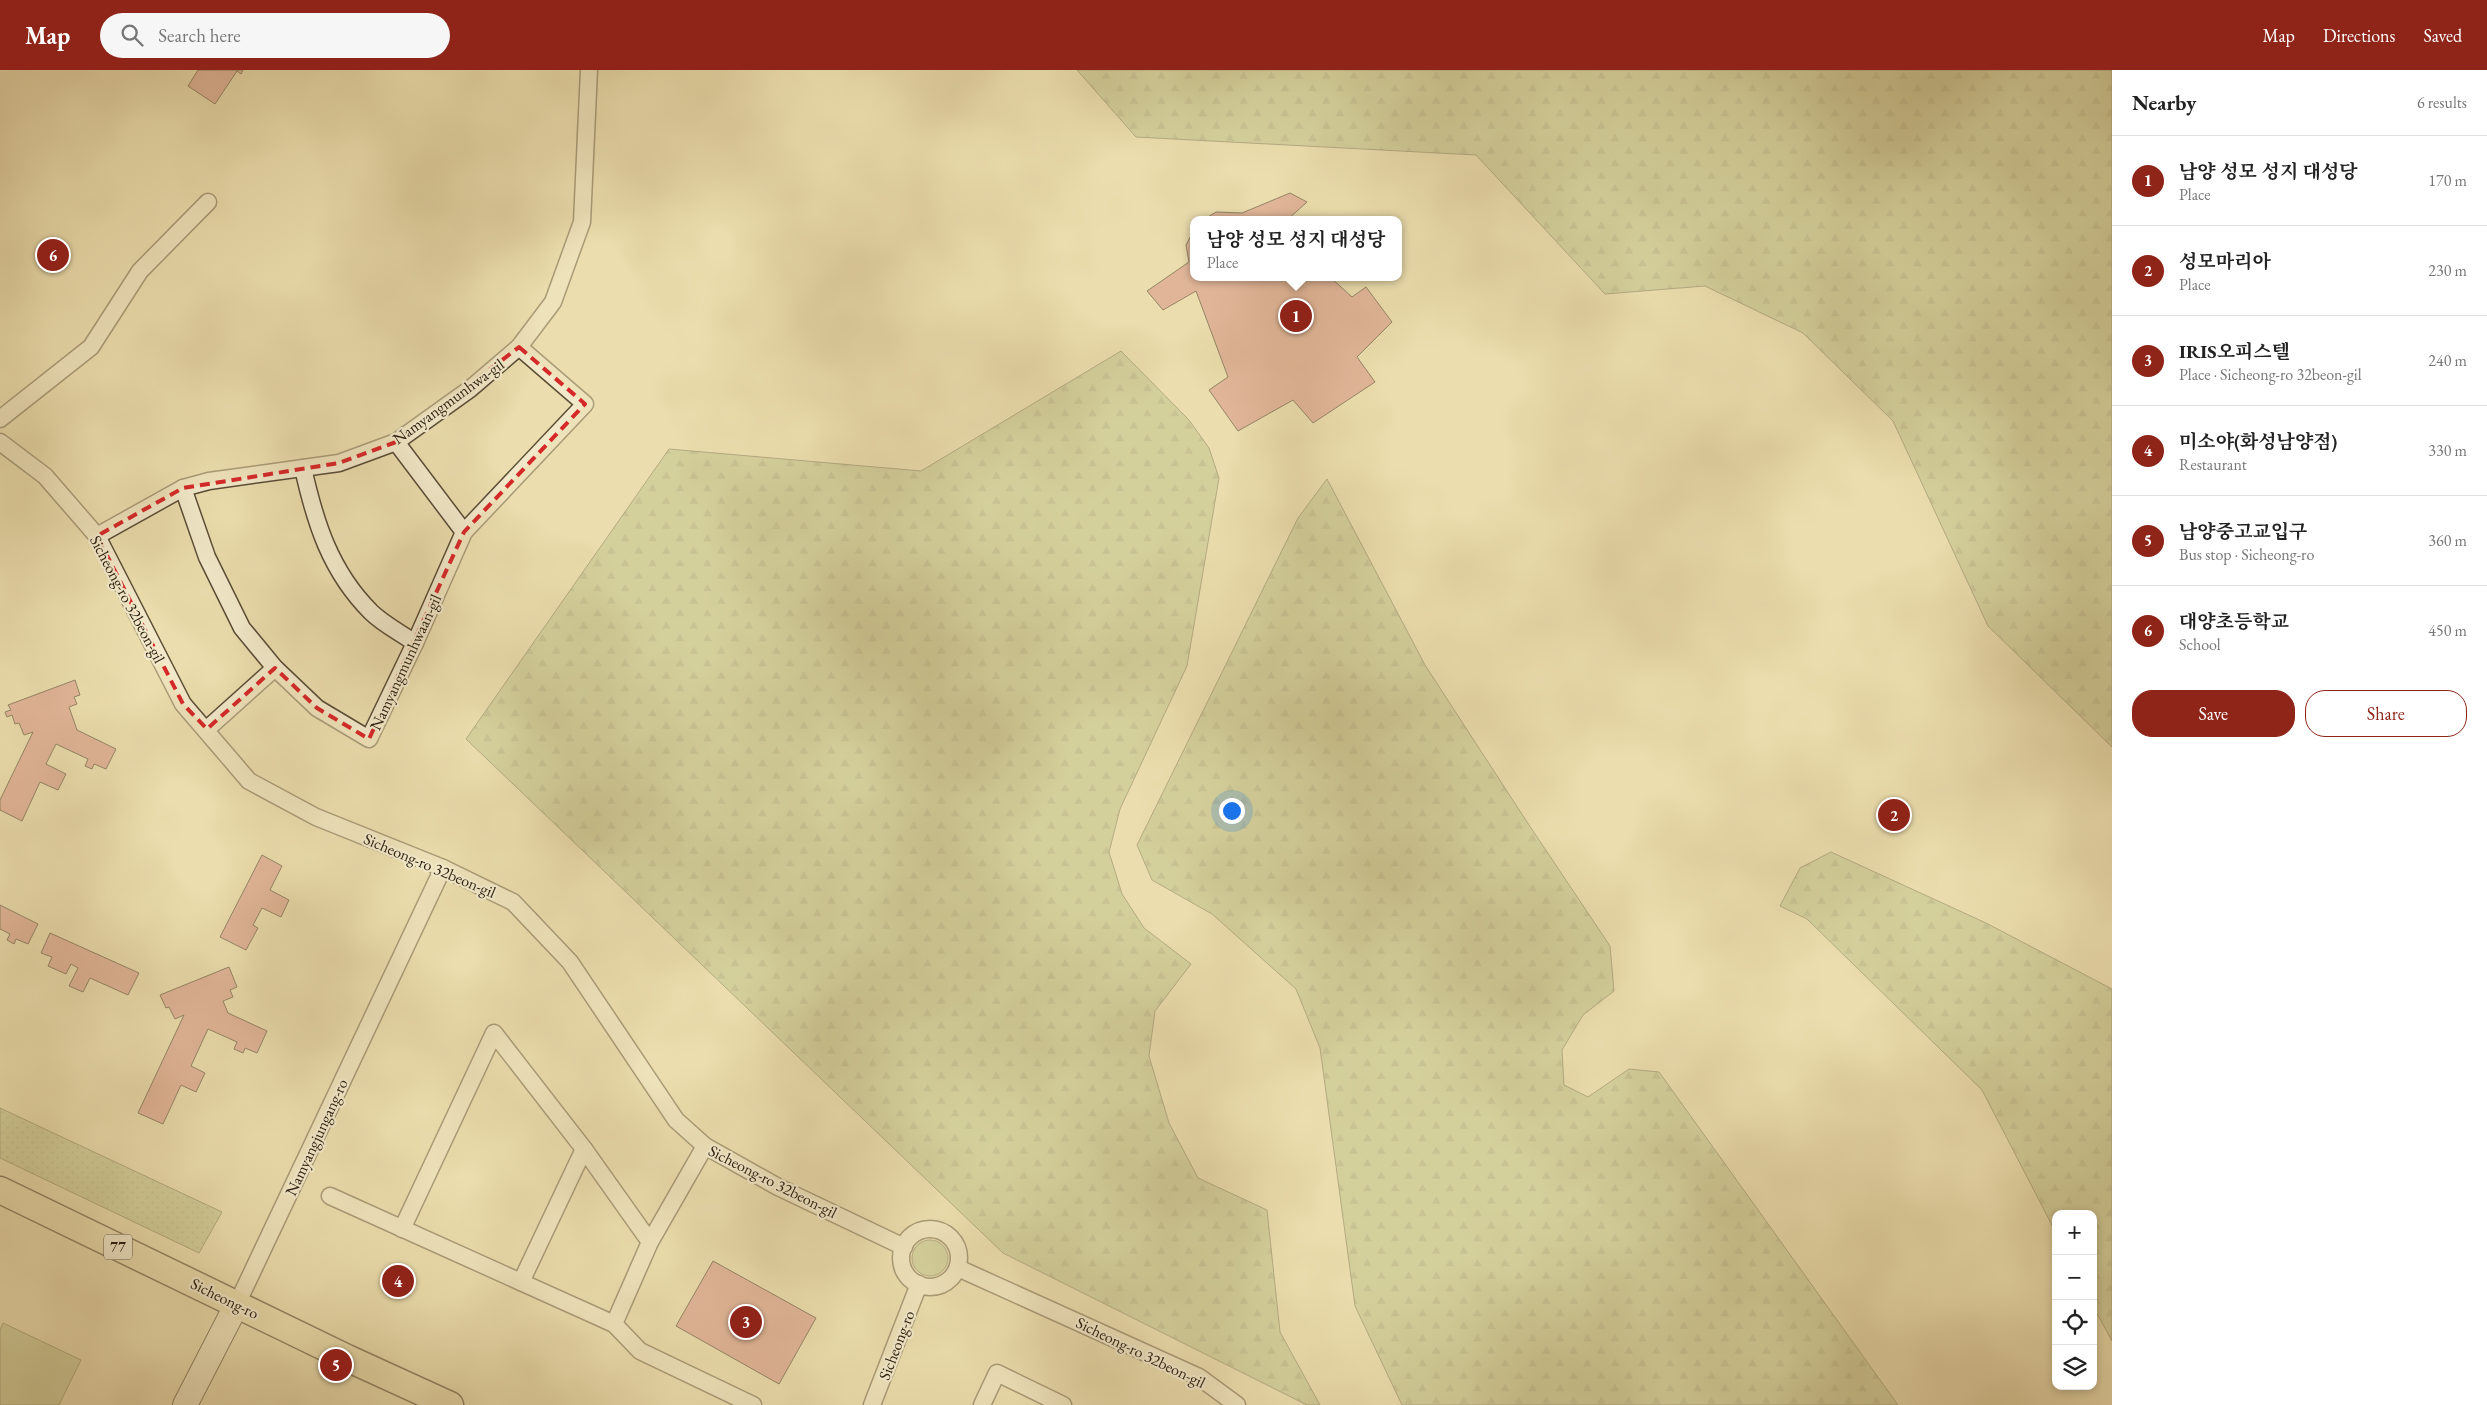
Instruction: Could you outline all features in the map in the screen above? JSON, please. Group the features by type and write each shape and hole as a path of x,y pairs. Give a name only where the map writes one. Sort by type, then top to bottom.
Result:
{"main road":[{"name":"Sicheong-ro","path":"0,1190 347,1358 450,1405"}],"street":[{"name":"Namyangmunhwa-gil","path":"97,536 183,488 209,482 339,463 396,442 470,388 519,348 553,302 582,222 588,70"},
{"path":"0,419 91,347 140,271 208,202"},
{"name":"Namyangmunhwaan-gil","path":"183,488 207,557 242,628 275,668 317,708 369,739 415,643 464,532 585,404 519,348"},
{"name":"Sicheong-ro 32beon-gil","path":"0,442 45,476 97,536 184,704 207,729 248,781 316,817 443,868 514,902 570,962 676,1120 705,1146 778,1187 904,1246"},
{"path":"396,442 464,532"},
{"path":"303,468 315,520 341,577 372,613 415,643"},
{"path":"207,729 275,668"},
{"name":"Namyangjungang-ro","path":"185,1405 237,1304 443,868"},
{"path":"402,1229 494,1033 584,1149 650,1242"},
{"path":"614,1324 650,1242 705,1146"},
{"path":"522,1282 584,1149"},
{"path":"330,1196 614,1324 640,1351 753,1405"},
{"path":"926,1229 945,1233 953,1239 958,1248 958,1268 946,1282 938,1286 920,1284 906,1273 902,1255 904,1246 909,1238 926,1229"},
{"name":"Sicheong-ro 32beon-gil","path":"958,1268 1199,1377 1237,1405"},
{"name":"Sicheong-ro","path":"872,1405 920,1284"},
{"path":"982,1405 996,1373 1063,1405"}],"highlighted area":[{"path":"519,347 585,404 464,532 369,739 317,708 275,668 207,729 183,704 97,536 183,488 339,463 396,442"}],"green space":[{"path":"1077,70 2112,70 2112,747 1988,626 1893,421 1803,333 1705,286 1605,294 1476,155 1136,137"},
{"path":"1121,351 1189,420 1209,448 1219,478 1187,666 1120,809 1109,852 1122,894 1144,928 1191,964 1155,1011 1149,1056 1169,1123 1198,1178 1267,1210 1280,1332 1320,1405 1307,1405 1003,1253 466,739 669,449 921,471"},
{"path":"1327,479 1425,665 1610,946 1614,991 1583,1015 1562,1050 1564,1085 1588,1097 1629,1069 1659,1072 1898,1405 1402,1405 1355,1306 1320,1048 1296,989 1212,914 1152,880 1137,845 1298,518"},
{"path":"1831,852 1986,923 2112,989 2112,1341 2097,1313 2097,1210 2052,1210 2052,1225 1982,1090 1807,919 1780,906 1800,868"},
{"path":"0,1108 222,1212 199,1253 0,1158"},
{"path":"930,1240 937,1241 943,1245 947,1251 947,1265 943,1271 937,1275 930,1276 923,1275 917,1271 913,1265 912,1258 913,1251 917,1245 923,1241"},
{"path":"3,1323 81,1360 59,1405 0,1405 0,1330"}],"building":[{"path":"198,70 243,70 241,74 237,71 215,104 188,86"},
{"path":"1290,193 1307,202 1291,216 1210,216 1216,212 1242,213"},
{"path":"1190,238 1190,281 1334,281 1352,297 1366,287 1392,322 1357,357 1375,382 1313,423 1293,400 1238,431 1209,390 1228,377 1196,291 1163,310 1147,291 1189,262 1186,245"},
{"path":"75,680 80,695 74,697 77,704 69,707 77,730 116,749 106,769 94,764 92,769 85,766 88,759 56,744 46,764 66,774 58,790 40,782 22,821 0,810 0,800 33,732 24,735 19,723 15,724 12,715 7,717 5,712 11,710 8,705"},
{"path":"262,855 282,866 270,890 289,900 281,917 262,908 253,925 258,928 246,950 220,937"},
{"path":"0,905 38,924 28,944 16,939 14,944 7,940 10,934 0,929"},
{"path":"50,933 139,973 128,995 90,978 83,992 69,986 78,968 71,964 66,974 48,966 52,957 41,953"},
{"path":"229,967 237,987 230,990 233,997 223,1001 228,1013 267,1031 257,1053 245,1048 243,1053 234,1049 237,1042 208,1029 191,1066 205,1073 196,1092 181,1085 163,1124 138,1113 184,1015 175,1019 169,1007 166,1008 160,995"},
{"path":"713,1261 816,1318 779,1384 676,1326"}],"place":[{"name":"대양초등학교","path":"53,255"},
{"name":"남양 성모 성지 대성당","path":"1296,316"},
{"name":"성모마리아","path":"1894,815"},
{"name":"미소야(화성남양점)","path":"398,1281"},
{"name":"IRIS오피스텔","path":"746,1322"},
{"name":"남양중고교입구","path":"336,1365"}]}
